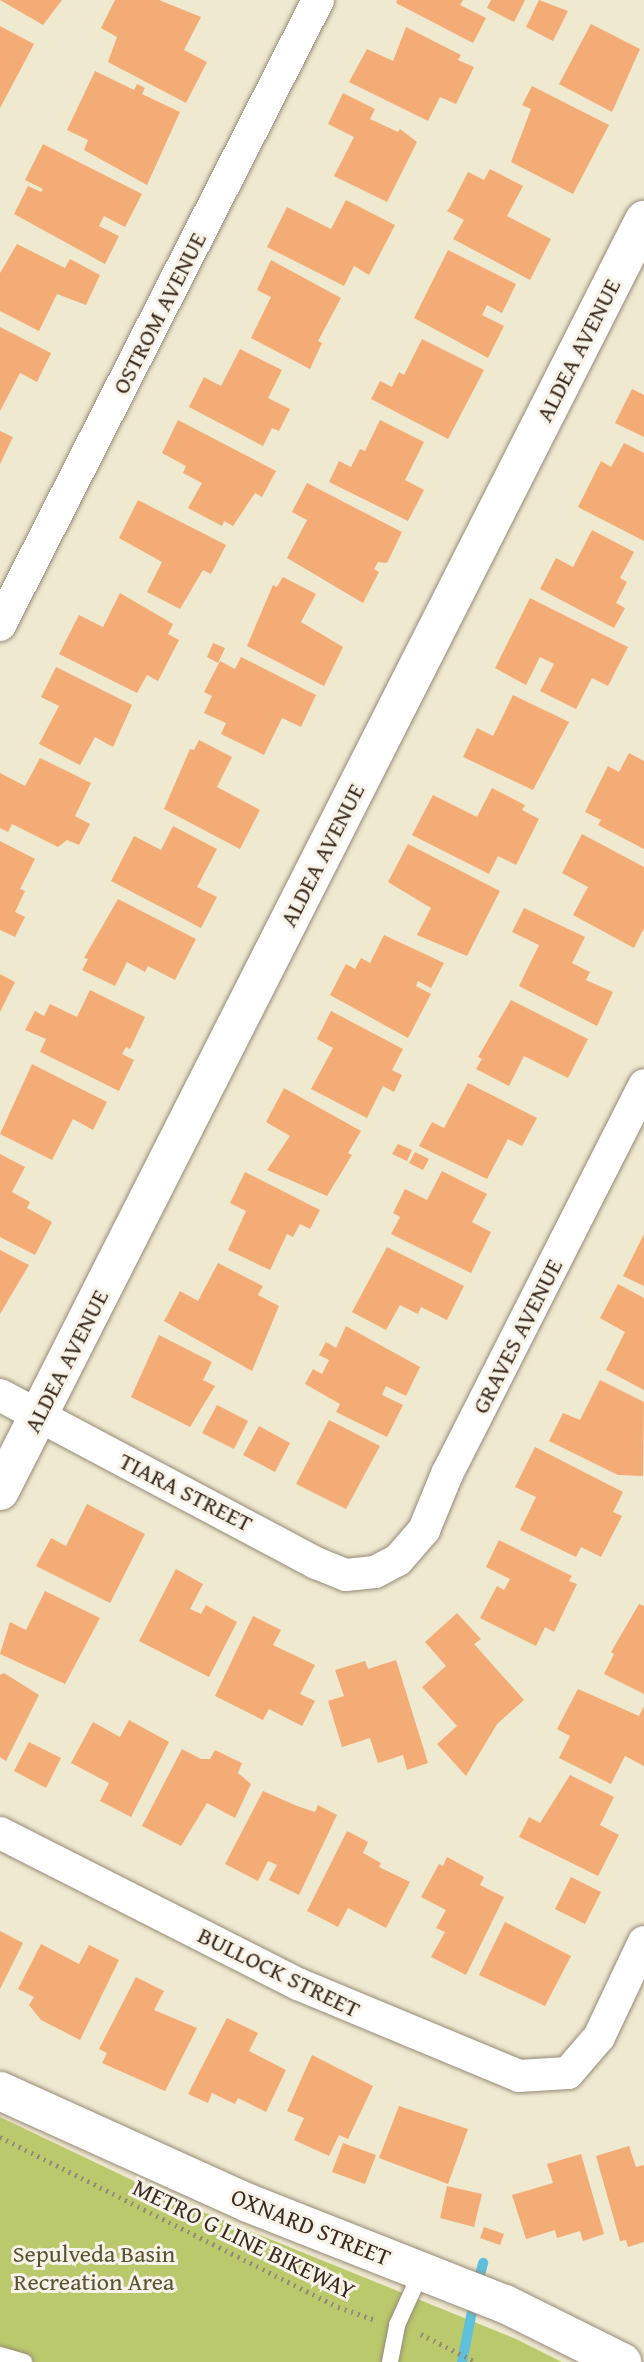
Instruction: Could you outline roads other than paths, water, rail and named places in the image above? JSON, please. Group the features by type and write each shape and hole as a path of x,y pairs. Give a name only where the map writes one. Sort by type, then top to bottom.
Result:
{"street":[{"name":"OSTROM AVENUE","path":"0,625 318,0"},
{"name":"ALDEA AVENUE","path":"0,1490 644,220"},
{"name":"GRAVES AVENUE","path":"375,1572 398,1560 424,1530 447,1474 644,1086"},
{"name":"TIARA STREET","path":"0,1395 316,1563 346,1576 375,1572"},
{"name":"BULLOCK STREET","path":"0,1833 298,1984 448,2050 519,2076 568,2073 599,2037 644,1942"},
{"name":"OXNARD STREET","path":"0,2091 248,2203 505,2304 622,2362"}],"lane":[{"path":"390,2362 397,2325 422,2270"},
{"path":"0,2355 24,2362"}],"waterway":[{"path":"477,2286 483,2263"},
{"path":"462,2362 474,2301"}],"park label":[{"name":"Sepulveda Basin Recreation Area","path":"94,2268"}]}
